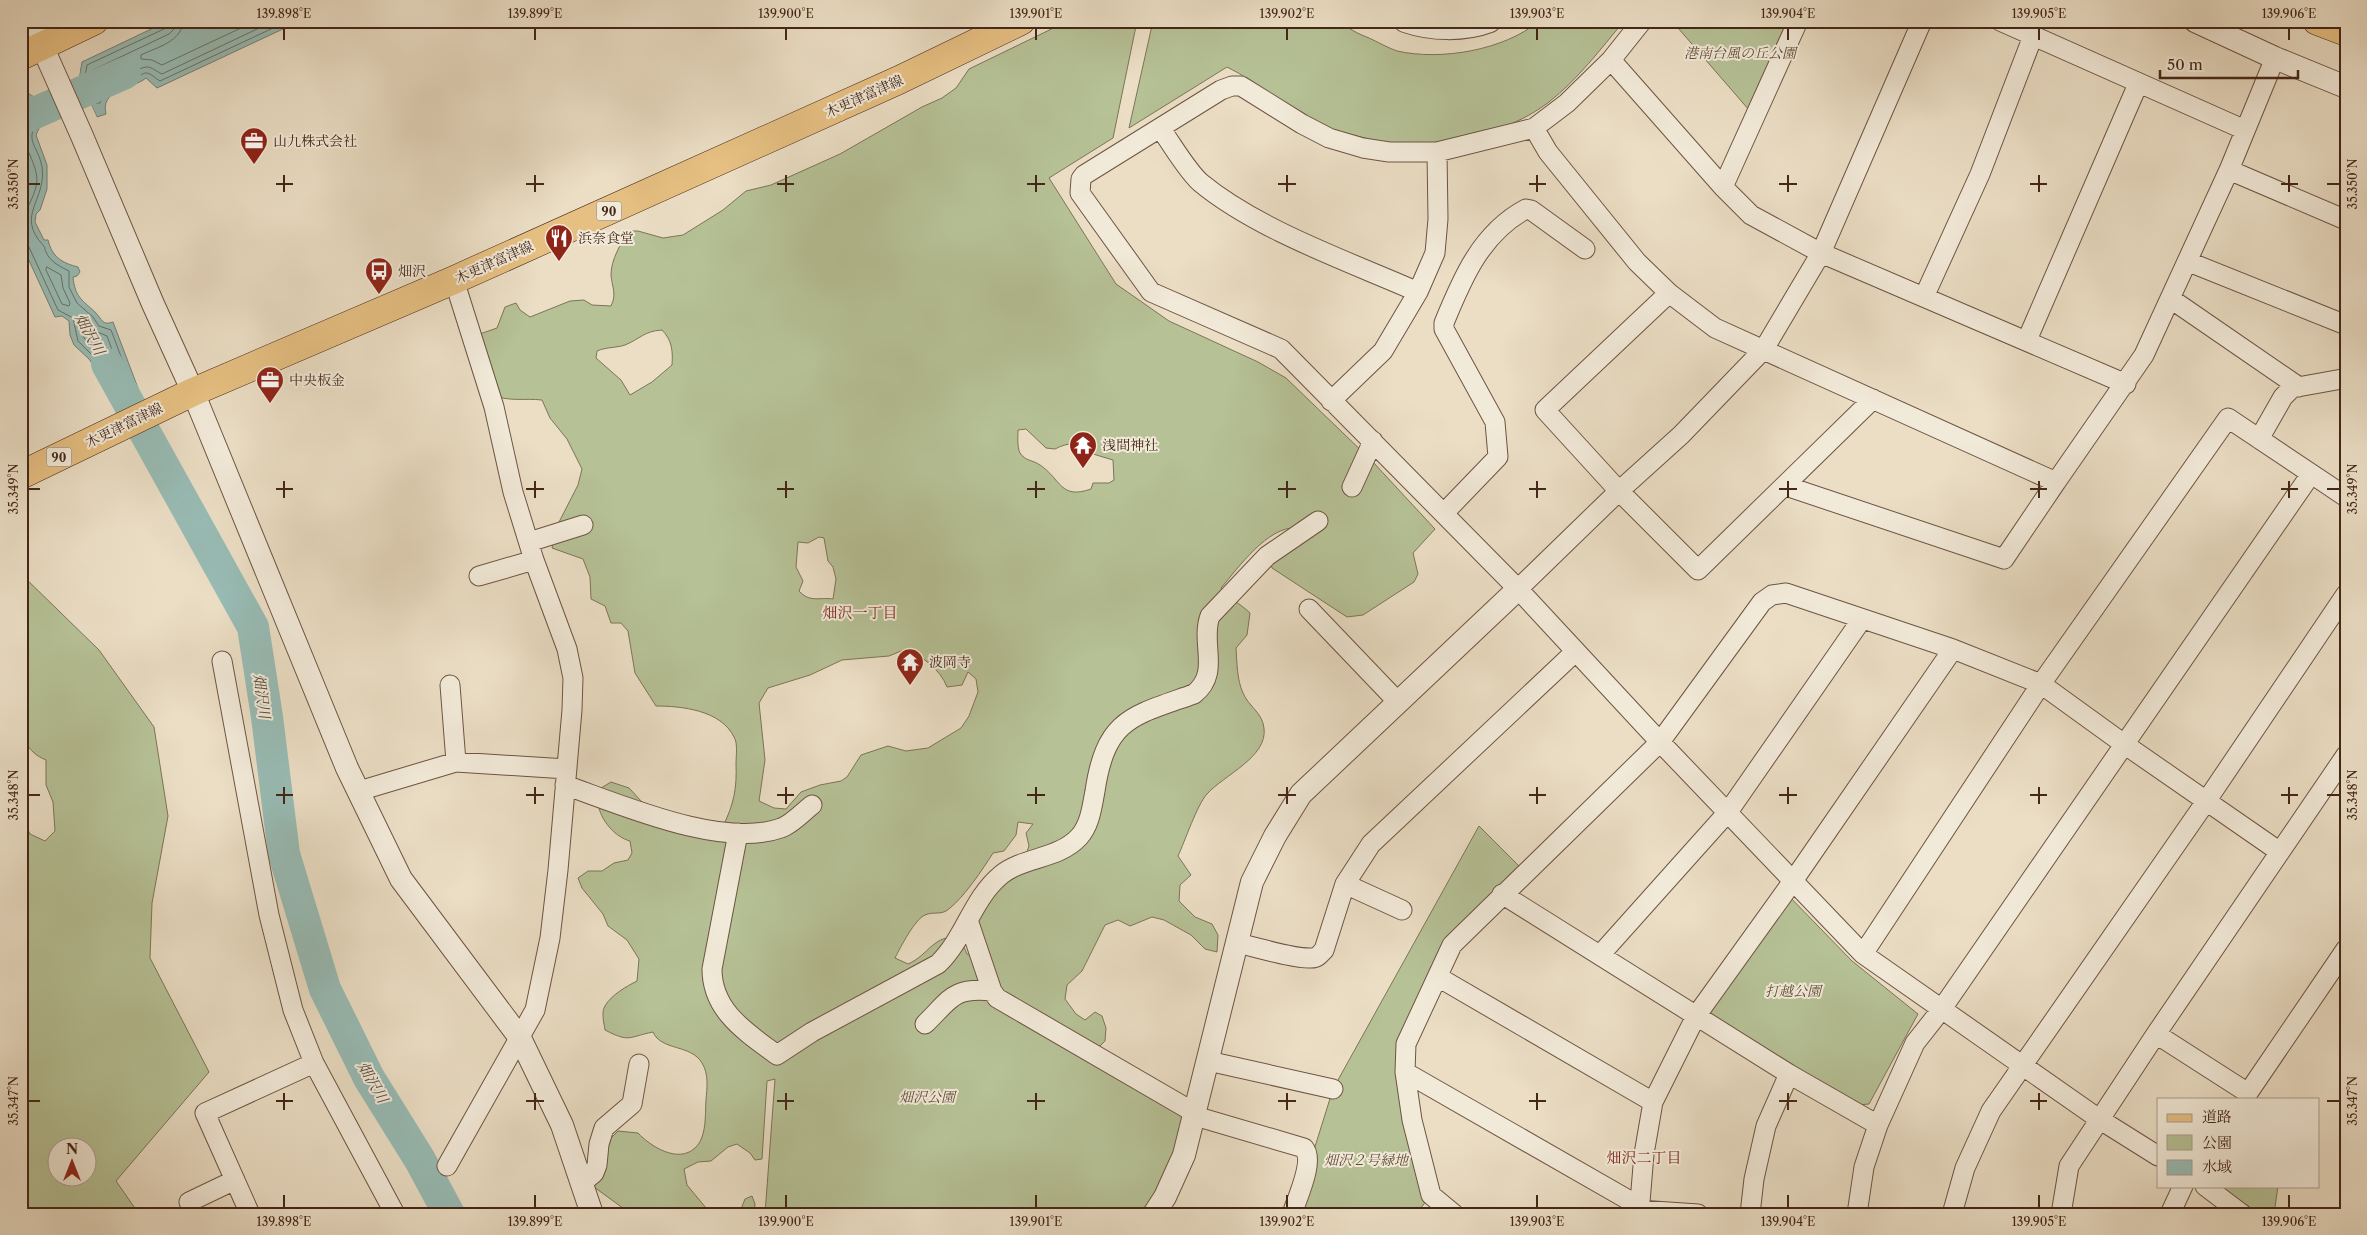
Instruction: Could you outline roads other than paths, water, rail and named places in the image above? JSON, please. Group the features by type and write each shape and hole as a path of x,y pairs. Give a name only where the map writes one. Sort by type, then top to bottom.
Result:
{"main road":[{"path":"37,55 94,21"},
{"name":"木更津富津線","path":"21,475 193,392 454,280 899,80 1021,21"},
{"path":"2317,21 2346,32"}],"street":[{"path":"31,21 37,55 82,136 153,304 193,392 347,768 401,878 520,1038 562,1124 592,1214"},
{"path":"1405,21 1454,28 1475,27 1490,21"},
{"path":"1642,21 1611,60 1567,103 1534,128 1437,152 1389,152 1363,148 1329,138 1302,124 1241,86 1232,86 1221,90 1084,175 1080,179 1080,193 1151,292 1281,349 1518,588 1575,652 1863,954 2099,1119 2157,1155"},
{"path":"1723,187 1798,21"},
{"path":"1154,1214 1165,1197 1184,1155 1252,882 1275,836 1301,794 1619,491 1681,435 1764,349 1821,253 1922,21"},
{"path":"2000,21 2245,130"},
{"path":"2194,21 2275,58 2346,87"},
{"path":"1924,297 1980,174 2033,36"},
{"path":"1786,486 2004,559 2126,384 2144,355 2229,170 2275,58"},
{"path":"1611,60 1723,187 1751,215 1821,253 2126,384"},
{"path":"2027,340 2138,84"},
{"path":"1160,128 1200,182 1227,202 1279,230 1418,292"},
{"path":"1534,128 1548,152 1637,262 1669,293 1715,328 2056,482"},
{"path":"1331,401 1383,351 1418,292 1435,253 1438,219 1437,152"},
{"path":"2229,170 2346,220"},
{"path":"1444,513 1498,457 1495,422 1444,328 1444,323 1457,290 1471,263 1484,244 1526,209 1531,210 1584,249"},
{"path":"2188,262 2346,325"},
{"path":"447,1166 535,1010 550,938 566,777 573,678 567,649 534,560 513,492 494,407 454,280"},
{"path":"1669,293 1545,410 1619,491 1698,570 1873,399"},
{"path":"2170,299 2299,387"},
{"path":"2259,439 2283,397 2292,388 2342,379"},
{"path":"1863,954 2041,684 2228,418 2346,497"},
{"path":"1352,487 1373,441"},
{"path":"1857,1214 1864,1167 1878,1125 1915,1042 1941,1010 2311,474"},
{"path":"738,833 712,969 712,979 716,995 725,1011 738,1026 777,1055 812,1032 938,964 960,938 968,920 984,894 1002,874 1024,863 1056,852 1078,838 1087,824 1097,774 1108,744 1119,728 1136,715 1194,694 1200,689 1206,681 1208,672 1207,625 1210,616 1267,556 1318,521"},
{"path":"529,542 583,525"},
{"path":"479,576 534,560"},
{"path":"1454,1214 1431,1196 1412,1120 1405,1072 1406,1044 1452,945 1502,894 1660,742 1762,602 1772,595 1786,593 1953,649 2041,684 2280,852"},
{"path":"1952,1214 1965,1168 1991,1111 2207,800 2346,594"},
{"path":"1309,609 1397,701"},
{"path":"1600,955 1728,812 1862,619"},
{"path":"1639,1210 1644,1154 1654,1102 1696,1016 1793,881 1953,649"},
{"path":"1237,943 1312,958 1319,956 1324,950 1345,884 1371,844 1575,652"},
{"path":"222,661 270,915 292,1010 314,1063 395,1214"},
{"path":"450,685 456,762"},
{"path":"2061,1214 2069,1166 2156,1034 2346,756"},
{"path":"359,791 456,762 566,777 657,817 721,832 748,834 782,828 812,806"},
{"path":"1345,884 1402,910"},
{"path":"1502,894 1788,1074 1878,1125"},
{"path":"968,920 992,991 997,998 1010,1007 1195,1114 1304,1148 1308,1153 1308,1164 1292,1214"},
{"path":"2156,1034 2248,1093 2346,950"},
{"path":"1438,977 1654,1102"},
{"path":"925,1024 959,992 973,989 992,991"},
{"path":"1208,1061 1333,1089"},
{"path":"250,1214 205,1113 314,1063"},
{"path":"582,1183 594,1174 597,1166 598,1144 604,1128 632,1104 639,1064"},
{"path":"1405,1072 1639,1210 1698,1214"},
{"path":"1750,1214 1754,1179 1766,1126 1788,1074"},
{"path":"189,1202 235,1180"},
{"path":"2170,1214 2182,1188"},
{"path":"2207,1188 2242,1214"}],"water":[{"path":"168,21 300,21 157,88 146,78 118,91 108,100 105,106 106,114 97,117 79,78 82,62"},
{"path":"23,90 38,99 48,121 41,124 36,135 47,165 47,189 40,210 36,214 35,222 44,240 48,240 55,255 63,261 78,267 80,272 77,276 73,277 75,289 80,298 102,321 107,323 113,322 141,396 116,409 108,387 89,359 74,345 70,335 69,321 62,316 55,317 21,243"}],"waterway":[{"name":"畑沢川","path":"21,119 125,73"},
{"name":"畑沢川","path":"107,364 253,627 267,717 284,854 325,989 369,1078 420,1160 449,1214"}],"place":[{"name":"山九株式会社","path":"254,165"},
{"name":"浜奈食堂","path":"559,262"},
{"name":"畑沢","path":"379,295"},
{"name":"中央板金","path":"270,404"},
{"name":"浅間神社","path":"1083,469"},
{"name":"波岡寺","path":"910,686"}],"district":[{"name":"畑沢一丁目","path":"860,612"},
{"name":"畑沢二丁目","path":"1644,1157"}],"park label":[{"name":"港南台風の丘公園","path":"1740,53"},
{"name":"打越公園","path":"1793,991"},
{"name":"畑沢公園","path":"927,1097"},
{"name":"畑沢２号緑地","path":"1366,1160"}]}
